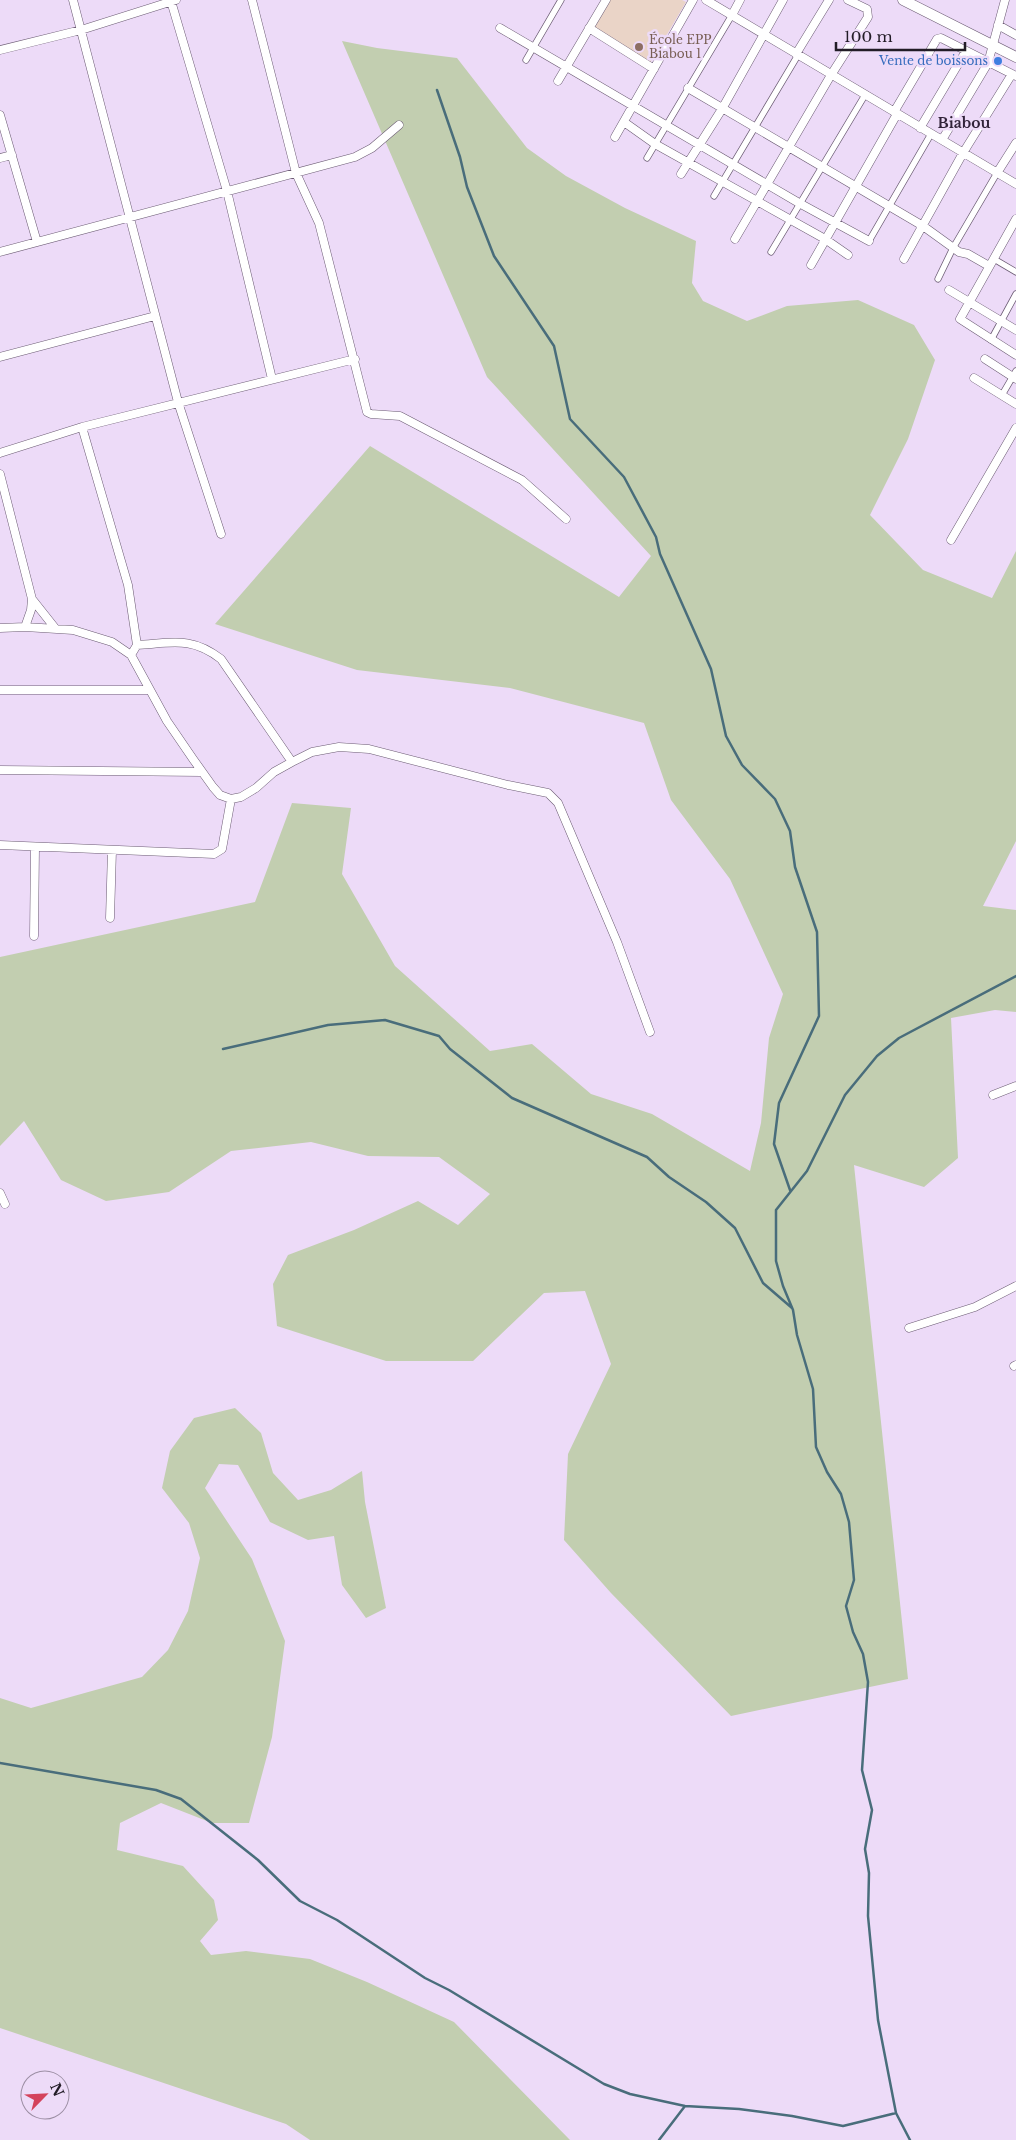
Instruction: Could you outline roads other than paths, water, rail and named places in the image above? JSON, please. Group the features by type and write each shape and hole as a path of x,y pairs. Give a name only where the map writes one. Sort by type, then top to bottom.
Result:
{"main road":[{"path":"903,0 915,2 1016,57"}],"street":[{"path":"73,0 178,402 221,534"},
{"path":"252,0 296,173 319,223 355,360 365,406 371,414 400,416 522,480 566,519"},
{"path":"526,60 561,0"},
{"path":"558,80 606,0"},
{"path":"615,137 693,0"},
{"path":"706,0 1016,184"},
{"path":"647,158 740,0"},
{"path":"681,174 722,109 784,0"},
{"path":"714,196 829,0"},
{"path":"735,239 831,74 868,17 867,9 848,0"},
{"path":"942,140 988,63 1005,0"},
{"path":"0,50 81,30 174,1 227,191 272,379"},
{"path":"998,25 1016,35"},
{"path":"500,28 799,203 869,241 931,134"},
{"path":"589,28 654,69"},
{"path":"811,265 937,39 941,38 1014,75 964,153 904,260"},
{"path":"920,128 966,51"},
{"path":"688,88 821,168 924,226 953,248 1016,272"},
{"path":"772,252 799,203 865,95"},
{"path":"0,115 37,242"},
{"path":"624,122 655,144 825,239 848,255"},
{"path":"0,252 364,154 399,125"},
{"path":"938,278 953,248 1016,143"},
{"path":"0,158 12,155"},
{"path":"1016,219 960,319 1016,355"},
{"path":"949,290 1016,330"},
{"path":"991,340 1016,294"},
{"path":"0,357 155,316"},
{"path":"985,359 1015,376 1002,395"},
{"path":"0,453 82,427 355,360"},
{"path":"974,378 1016,404"},
{"path":"82,427 128,585 137,645 131,654"},
{"path":"951,540 1016,428"},
{"path":"0,474 32,599 31,610 25,627"},
{"path":"32,599 55,628"},
{"path":"0,628 25,627 73,630 112,642 131,654 168,722 202,772 220,795 231,799 242,797 256,788 274,772 292,762 325,748 339,747 369,749 548,793 558,803 616,942 650,1032"},
{"path":"137,645 186,642 209,649 221,659 292,762"},
{"path":"0,690 149,690"},
{"path":"0,770 202,772"},
{"path":"0,845 214,854 222,849 231,799"},
{"path":"34,936 35,847"},
{"path":"110,918 112,850"},
{"path":"993,1095 1016,1086"},
{"path":"0,1193 5,1204"},
{"path":"909,1328 974,1307 1016,1286"}],"waterway":[{"path":"437,90 460,157 467,187 494,256 554,346 570,419 624,477 656,537 660,554 711,669 726,736 742,765 775,799 790,831 795,867 817,932 819,1016 779,1103 774,1144 790,1190"},
{"path":"910,2140 896,2113 878,2020 868,1916 869,1873 865,1849 872,1810 862,1770 868,1682 863,1654 853,1632 846,1606 854,1580 849,1522 841,1494 827,1472 816,1447 813,1389 797,1335 793,1310 783,1286 776,1261 776,1210 807,1171 845,1095 877,1056 899,1038 1016,976"},
{"path":"223,1049 328,1025 385,1020 439,1036 450,1049 512,1098 647,1157 669,1177 706,1202 735,1228 763,1283 792,1308"},
{"path":"0,1763 156,1790 181,1799 258,1860 300,1901 337,1920 425,1978 449,1990 604,2084 630,2094 685,2106 739,2109 792,2116 843,2126 896,2113"},
{"path":"659,2140 685,2106"}],"place":[{"name":"École EPP Biabou 1","path":"639,47"},
{"name":"Vente de boissons","path":"998,61"}],"district":[{"name":"Biabou","path":"964,123"}]}
